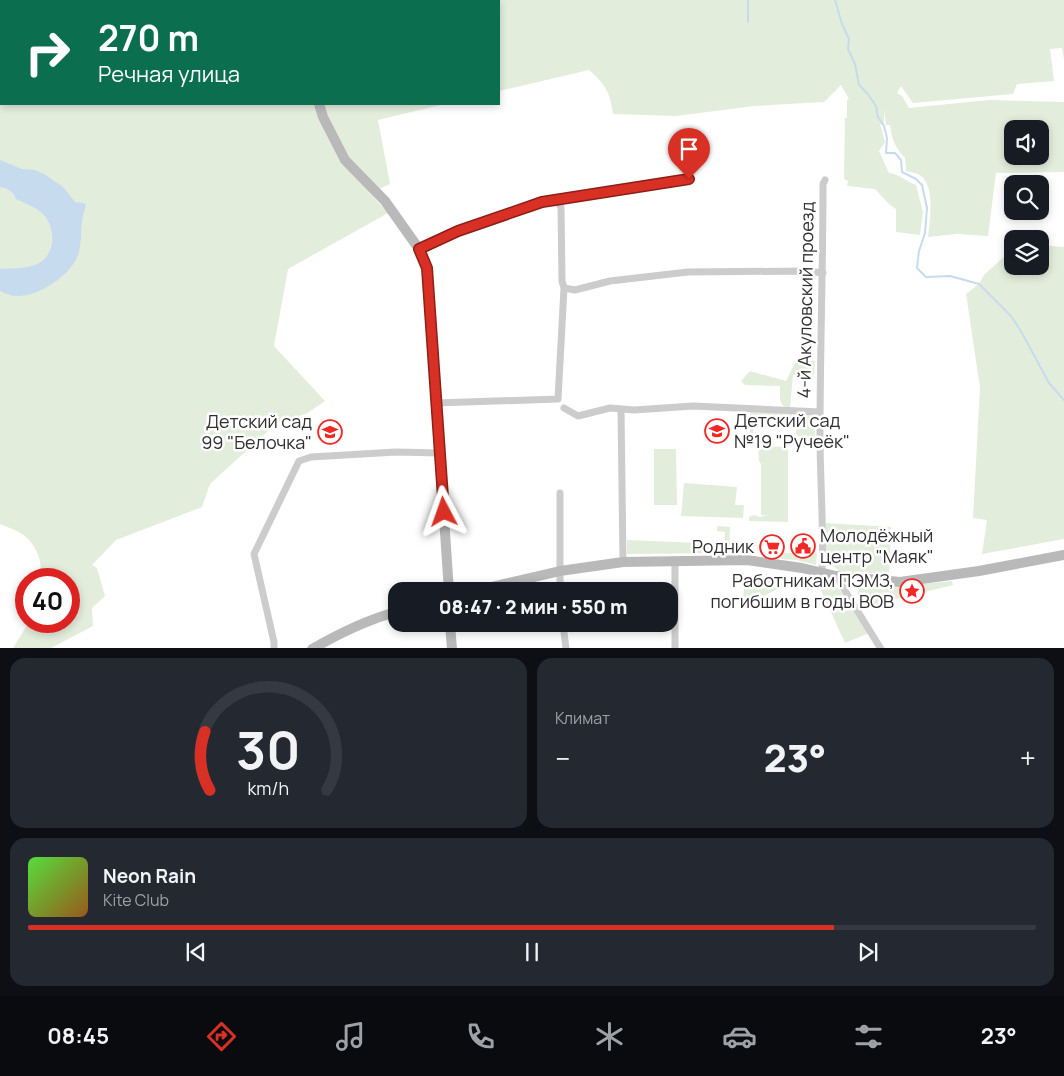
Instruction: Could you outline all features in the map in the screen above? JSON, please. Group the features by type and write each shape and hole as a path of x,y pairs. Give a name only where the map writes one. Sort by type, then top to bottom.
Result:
{"street":[{"path":"320,105 320,111 329,131 345,160 386,201 419,249 427,268 448,582"},
{"path":"419,249 458,231 542,202 689,179"},
{"name":"4-й Акуловский проезд","path":"822,572 820,412 823,184 825,180"},
{"path":"436,403 558,399 564,288 562,281 561,207 556,200"},
{"path":"564,288 575,290 610,281 688,272 808,271 823,273"},
{"path":"564,408 578,416 610,408 621,410 693,406 820,412"},
{"path":"621,410 623,562"},
{"path":"274,648 254,554 299,461 311,457 396,452 440,453"},
{"path":"560,493 560,582"},
{"path":"513,582 560,571 623,562 675,560 747,560 836,576 900,582 979,571 1064,555"},
{"path":"675,560 675,648"},
{"path":"836,576 881,648"},
{"path":"312,648 346,629 371,618 388,614"},
{"path":"451,632 452,648"},
{"path":"564,632 566,648"}],"green space":[{"path":"500,0 1064,0 1064,59 1062,48 1050,49 1054,81 1017,84 1013,94 913,103 901,86 897,93 902,96 909,108 989,100 1064,102 1064,172 996,173 988,236 957,234 928,237 930,195 928,188 921,176 906,171 905,158 894,143 890,125 886,125 884,110 884,126 880,124 885,142 879,151 889,173 916,185 923,212 920,235 896,232 896,209 875,189 847,186 848,181 844,179 845,118 847,118 847,100 849,99 841,85 824,102 754,106 676,116 613,114 606,89 589,70 500,91"},
{"path":"0,105 441,105 378,120 390,184 370,193 388,213 288,269 274,346 325,401 306,414 278,422 210,484 202,507 116,540 92,565 97,568 105,596 92,608 93,626 80,633 80,568 41,568 38,554 27,538 0,524"},
{"path":"1049,246 1064,247 1064,539 982,554 987,520 973,518 980,387 966,294 979,284 984,275 1004,257 1004,275 1049,275"},
{"path":"796,361 815,361 814,375 793,375 790,408 783,406 780,400 780,386 745,385 741,381 750,371 786,381"},
{"path":"750,411 808,413 814,418 815,437 798,436 796,434 796,422 793,421 757,420 752,440"},
{"path":"758,446 788,447 788,522 749,521 749,517 754,515 759,517 768,515 761,515 761,464"},
{"path":"654,449 676,449 677,505 654,505"},
{"path":"684,483 737,487 735,505 744,505 743,518 681,516"},
{"path":"826,523 891,527 889,574 839,571 826,560"},
{"path":"717,526 730,527 729,553 627,554 627,540 724,544 725,532 717,531"},
{"path":"814,549 817,554 816,565 782,559 777,553 799,553"},
{"path":"745,578 781,580 788,584 749,603 743,599"},
{"path":"817,579 839,589 848,599 869,633 845,643 819,586 807,591 805,581"},
{"path":"952,581 953,585 868,606 857,594 861,584 902,586"},
{"path":"22,633 80,633 51,648 13,648"}],"water":[{"path":"0,160 22,169 35,170 44,174 63,187 75,202 84,203 86,206 76,260 53,283 44,289 24,296 13,296 0,291 0,269 26,267 42,261 47,256 52,242 51,227 43,214 16,199 10,191 0,187"}],"waterway":[{"path":"748,0 748,22"},
{"path":"835,0 842,24 849,39 848,49 855,64 859,85 876,106 878,117 884,126 887,138 886,153 895,153 901,160 902,172 916,179 922,185 927,208 925,233 919,251 917,268 926,277 950,276 979,284 1011,316 1049,383 1064,400"}],"place":[{"name":"Детский сад №19 \"Ручеёк\"","path":"717,431"},
{"name":"Детский сад 99 \"Белочка\"","path":"330,432"},
{"name":"Молодёжный центр \"Маяк\"","path":"803,546"},
{"name":"Родник","path":"772,547"},
{"name":"Работникам ПЭМЗ, погибшим в годы ВОВ","path":"912,591"}],"route":[{"path":"444,512 427,268 419,249 458,231 542,202 689,179"}]}
